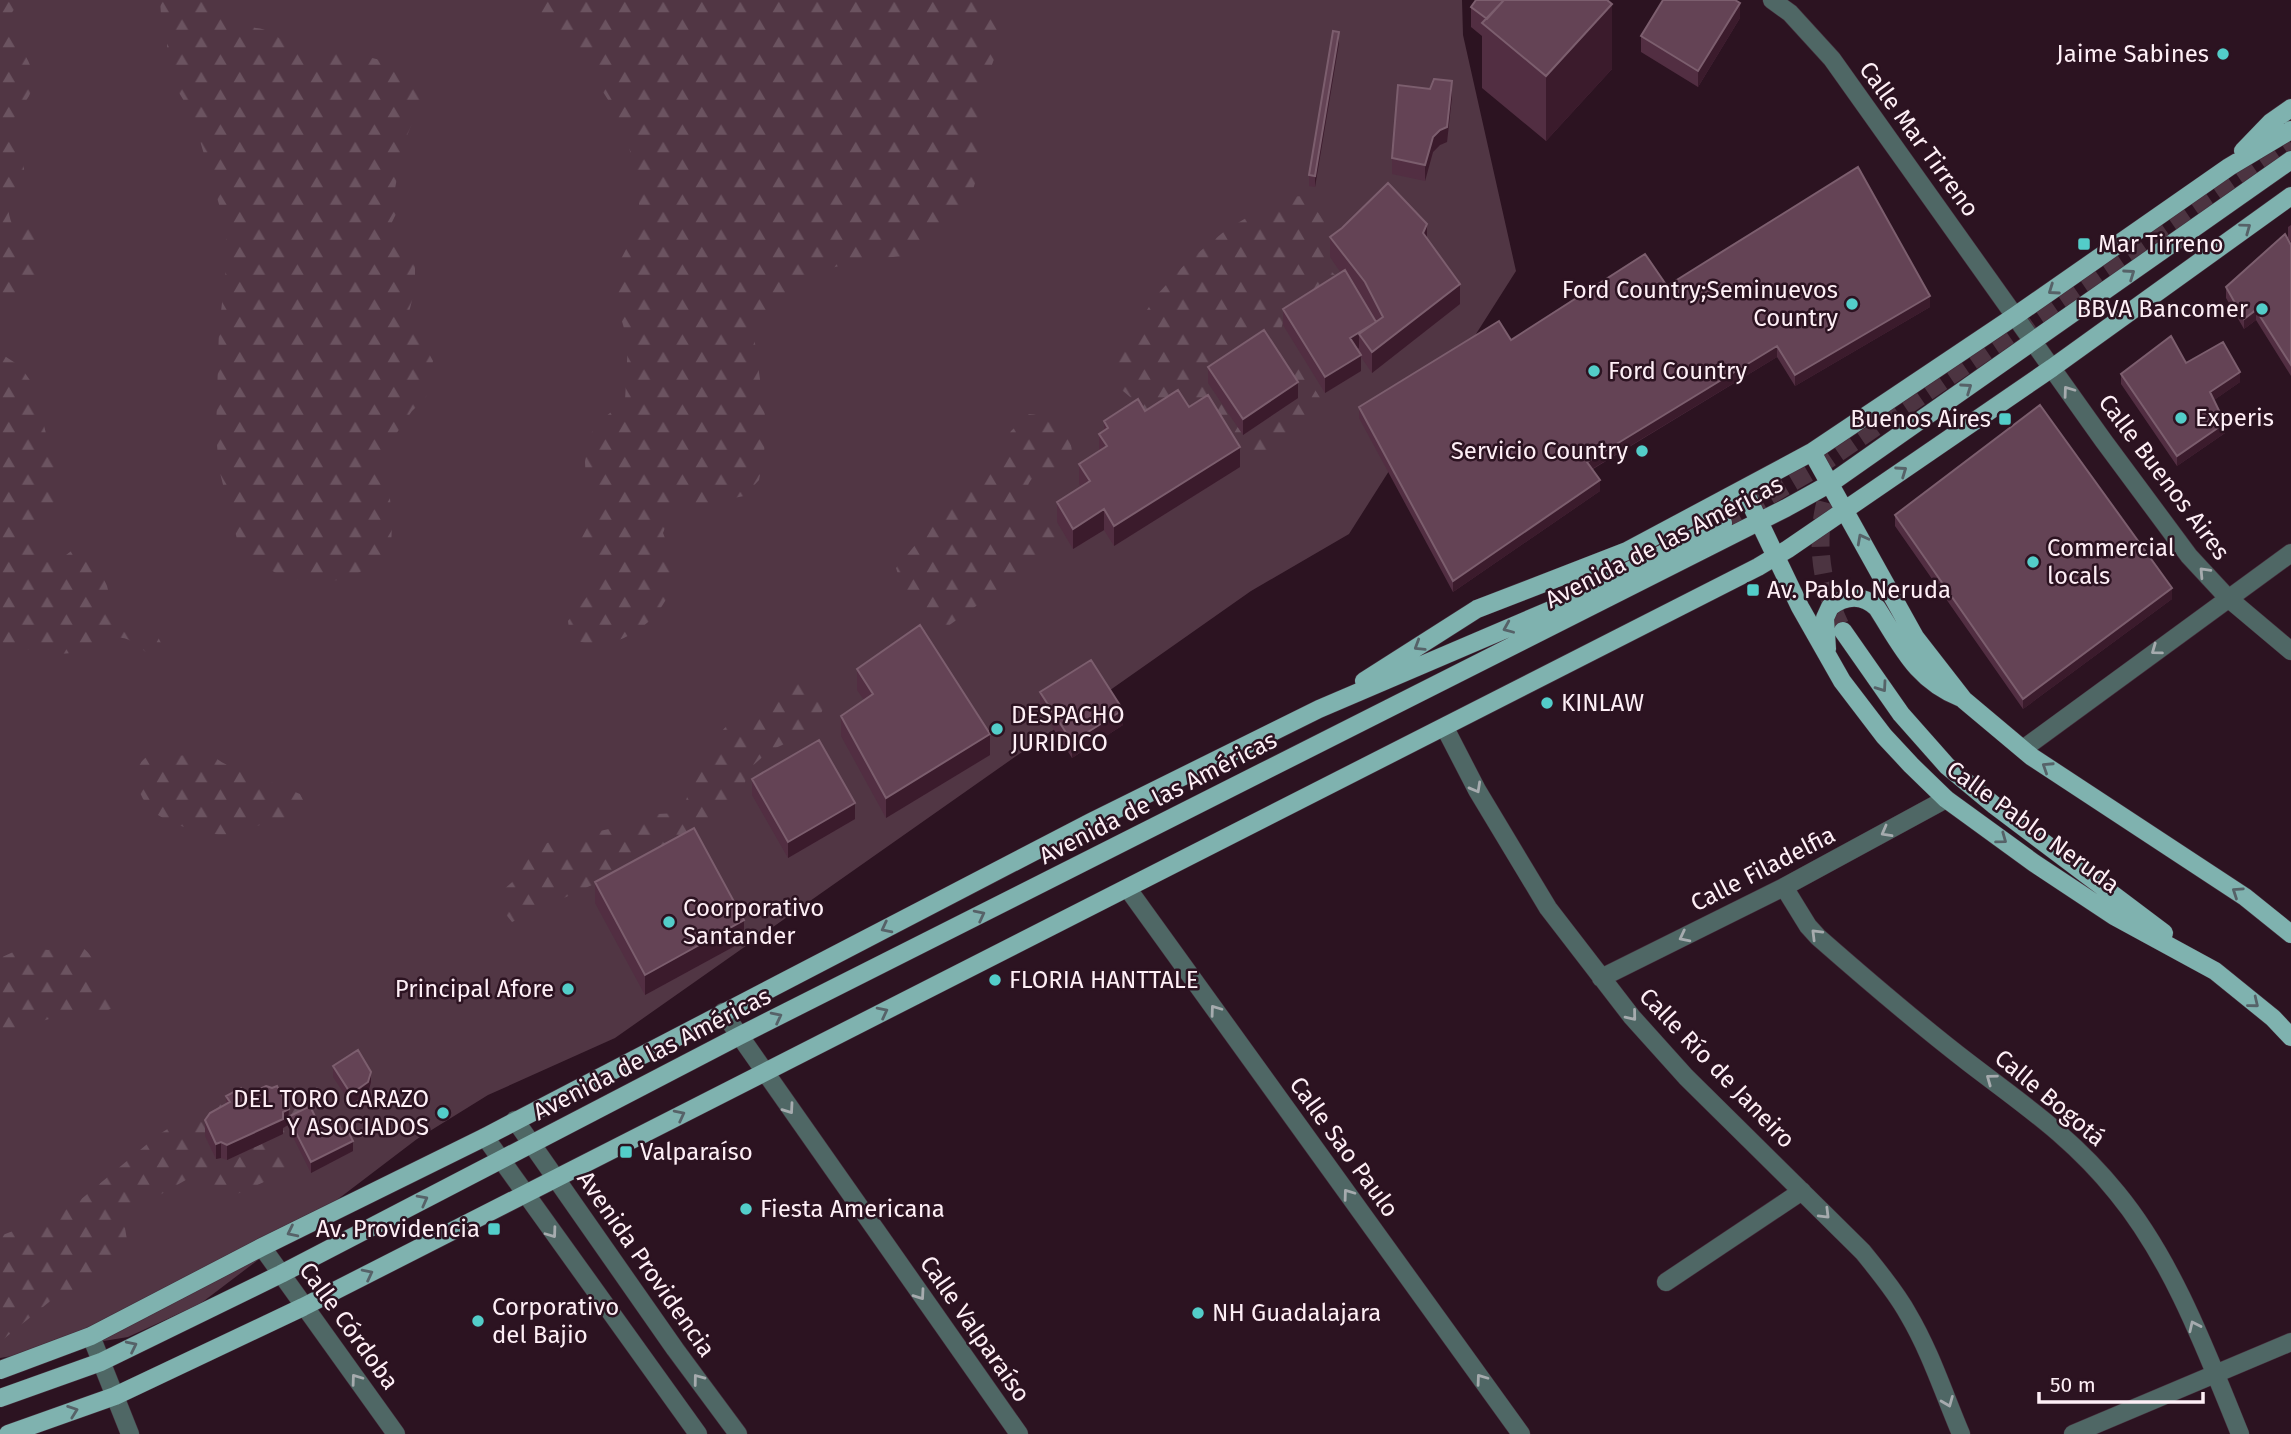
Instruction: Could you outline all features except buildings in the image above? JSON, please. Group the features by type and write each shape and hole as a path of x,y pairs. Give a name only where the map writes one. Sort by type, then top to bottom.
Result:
{"main road":[{"name":"Avenida de las Américas","path":"2229,167 2271,122 2291,108"},
{"name":"Avenida de las Américas","path":"1319,709 1477,610 1627,551 1812,452 2015,316 2229,167 2291,130"},
{"name":"Avenida de las Américas","path":"0,1398 101,1362 281,1274 739,1036 1759,522 1830,483 2291,160"},
{"path":"8,1434 115,1396 303,1307 1445,728 1775,557 2052,368 2291,196"},
{"path":"1812,452 1915,637 1964,700 2032,757 2245,897 2291,934"},
{"name":"Calle Pablo Neruda","path":"1744,490 1800,607 1842,681 1884,736 1946,799 2034,863 2114,916 2215,971 2273,1018 2291,1037"},
{"name":"Avenida de las Américas","path":"0,1370 91,1336 262,1247 485,1137 1102,817 1319,709 1560,606 1723,523"},
{"path":"1828,657 1824,627 1827,611 1839,601 1853,597 1862,598 1877,608 1908,657 1924,676 1936,686 1964,700"},
{"path":"1843,631 1901,714 1947,766 1994,805 2215,971"}],"street":[{"name":"Calle Mar Tirreno","path":"1772,0 1794,7 2015,316"},
{"name":"Calle Buenos Aires","path":"2015,316 2181,545 2228,598 2291,651"},
{"path":"2023,749 2291,553"},
{"name":"Calle Río de Janeiro","path":"1445,728 1518,861 1548,908 1601,978 1661,1051 1863,1252 1908,1312 1926,1348 1961,1434"},
{"name":"Calle Filadelfia","path":"1601,978 1784,887 1946,799"},
{"name":"Calle Bogotá","path":"1784,887 1818,937 1941,1041 2059,1131 2118,1194 2147,1233 2173,1282 2240,1434"},
{"name":"Calle Sao Paulo","path":"1128,889 1521,1434"},
{"name":"Calle Valparaíso","path":"723,1012 763,1073 1019,1434"},
{"name":"Avenida Providencia","path":"515,1120 738,1434"},
{"path":"485,1137 698,1434"},
{"path":"1666,1282 1802,1191"},
{"name":"Calle Córdoba","path":"262,1247 396,1434"},
{"path":"91,1336 130,1434"},
{"path":"2073,1434 2291,1342"}],"green space":[{"path":"0,0 1462,0 1463,35 1516,271 1349,534 1251,591 615,1038 488,1095 417,1139 200,1304 128,1337 0,1358"},
{"path":"0,0 20,0 4,25 22,50 33,77 29,96 12,124 13,138 22,159 24,173 22,182 10,197 9,215 12,224 38,223 41,248 39,265 30,289 0,323"},
{"path":"160,0 228,0 231,14 239,24 269,32 315,63 339,50 397,64 417,78 422,99 402,148 395,189 397,212 391,232 395,239 408,244 415,254 415,289 409,312 412,323 433,361 426,397 412,411 389,444 387,465 392,521 391,550 382,561 344,580 310,581 283,577 260,564 237,539 219,469 216,433 219,328 228,253 224,221 192,114 170,78 167,33 161,15"},
{"path":"512,0 993,0 999,8 1002,28 982,92 977,123 980,158 967,208 945,237 915,255 871,259 835,267 794,287 771,306 760,320 754,336 766,423 759,480 744,496 683,508 668,520 663,533 674,564 670,591 662,606 636,632 603,644 586,643 570,637 568,621 592,588 598,574 599,566 589,551 579,543 593,517 594,498 586,482 585,462 588,442 595,425 625,401 628,342 614,294 613,274 639,225 639,183 628,144 610,103 585,63"},
{"path":"1305,196 1335,234 1335,245 1325,265 1338,278 1285,313 1280,334 1329,412 1248,463 1229,441 1153,416 1117,386 1118,355 1156,296 1187,262 1226,230 1281,197"},
{"path":"0,351 20,366 34,386 58,481 51,508 34,527 29,544 37,556 47,562 62,558 74,549 83,555 105,582 113,612 128,623 157,635 163,647 163,657 155,659 132,642 120,638 103,640 76,652 62,654 35,651 0,642"},
{"path":"1029,414 1046,415 1053,419 1066,432 1071,444 1072,455 1058,467 1033,477 1026,494 1051,526 1060,548 1044,563 941,631 909,594 896,568 963,488 998,453 1011,431"},
{"path":"805,672 823,709 813,731 769,751 748,770 743,791 723,815 698,836 512,922 496,902 502,891 519,876 526,854 542,844 640,822 657,814 679,813 683,809 695,774 721,732 732,720 769,702"},
{"path":"157,752 175,756 210,753 229,765 242,762 268,781 300,794 304,802 299,811 291,816 234,833 215,834 178,825 158,815 139,791 137,772 140,764"},
{"path":"70,941 84,949 93,960 101,991 113,998 114,1007 99,1015 56,1017 0,1033 0,958 22,948 49,950 61,942"},
{"path":"331,1083 329,1096 325,1099 325,1108 292,1121 285,1143 286,1172 218,1205 191,1177 123,1216 128,1246 106,1275 54,1298 0,1342 0,1236 73,1206 158,1135 212,1101 232,1096 246,1102 288,1100 314,1087"}],"tunnel":[{"path":"1723,523 1810,472 2291,143"},
{"path":"1835,477 1823,515 1821,555 1828,594 1843,631"}],"place":[{"name":"Jaime Sabines","path":"2223,54"},
{"name":"Mar Tirreno","path":"2084,244"},
{"name":"Ford Country;Seminuevos Country","path":"1852,304"},
{"name":"BBVA Bancomer","path":"2262,309"},
{"name":"Ford Country","path":"1594,371"},
{"name":"Experis","path":"2181,418"},
{"name":"Buenos Aires","path":"2005,419"},
{"name":"Servicio Country","path":"1642,451"},
{"name":"Commercial locals","path":"2033,562"},
{"name":"Av. Pablo Neruda","path":"1753,590"},
{"name":"KINLAW","path":"1547,703"},
{"name":"DESPACHO JURIDICO","path":"997,729"},
{"name":"Coorporativo Santander","path":"669,922"},
{"name":"FLORIA HANTTALE","path":"995,980"},
{"name":"Principal Afore","path":"568,989"},
{"name":"DEL TORO CARAZO Y ASOCIADOS","path":"443,1113"},
{"name":"Valparaíso","path":"626,1152"},
{"name":"Fiesta Americana","path":"746,1209"},
{"name":"Av. Providencia","path":"494,1229"},
{"name":"NH Guadalajara","path":"1198,1313"},
{"name":"Corporativo del Bajio","path":"478,1321"}]}
